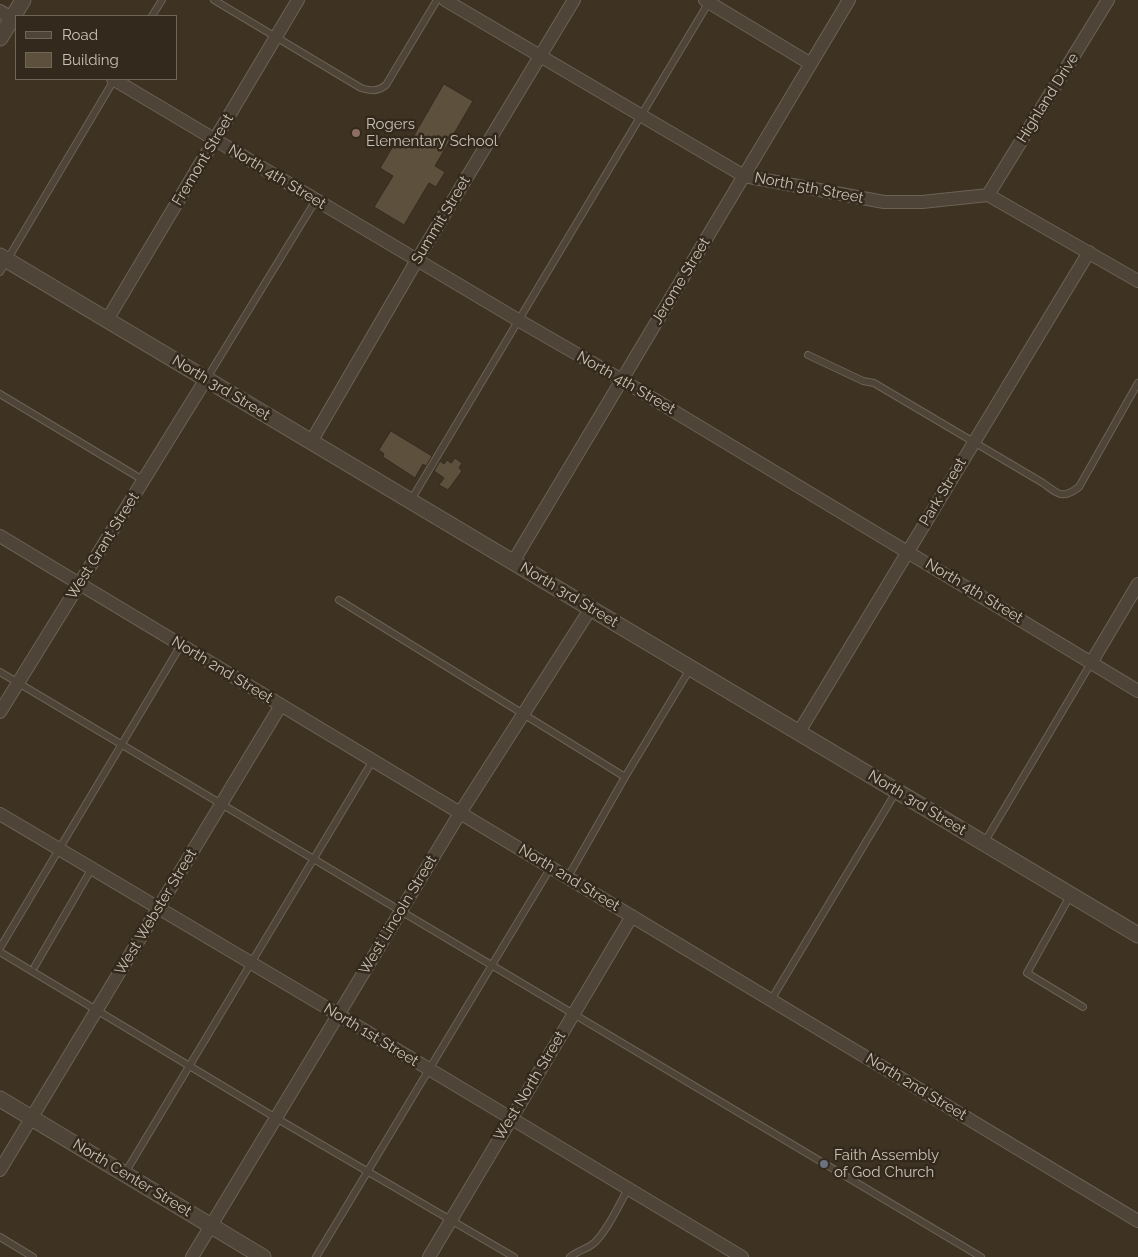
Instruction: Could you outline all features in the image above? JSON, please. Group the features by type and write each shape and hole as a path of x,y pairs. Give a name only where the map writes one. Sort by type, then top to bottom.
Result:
{"street":[{"path":"0,38 9,17 23,0"},
{"name":"Fremont Street","path":"107,320 298,0"},
{"name":"North 5th Street","path":"445,0 744,176 884,202 922,202 988,195"},
{"name":"Summit Street","path":"311,442 417,260 574,0"},
{"name":"Jerome Street","path":"514,562 849,0"},
{"name":"Highland Drive","path":"988,195 1108,0"},
{"path":"707,1 811,64"},
{"name":"North 4th Street","path":"116,80 622,380 1138,691"},
{"path":"988,195 1138,281"},
{"name":"Park Street","path":"799,732 1089,252"},
{"name":"North 3rd Street","path":"2,263 107,320 1138,935"},
{"name":"West Grant Street","path":"0,712 206,379"},
{"name":"North 2nd Street","path":"0,536 1138,1221"},
{"path":"1091,663 1138,584"},
{"name":"West Lincoln Street","path":"192,1257 460,813 591,608"},
{"name":"West Webster Street","path":"0,1170 281,705"},
{"name":"North 1st Street","path":"0,814 742,1257"},
{"name":"West North Street","path":"429,1257 632,916"},
{"name":"North Center Street","path":"0,1100 264,1257"}],"lane":[{"path":"153,15 162,0"},
{"path":"214,0 360,88 371,91 380,90 386,85 437,0"},
{"path":"410,501 641,116 707,1"},
{"path":"2,263 113,80"},
{"path":"206,379 316,200"},
{"path":"808,355 863,381 874,383 1060,495 1069,495 1078,488 1138,383"},
{"path":"0,394 144,480"},
{"path":"339,600 625,777"},
{"path":"0,948 181,645"},
{"path":"984,843 1091,663"},
{"path":"568,877 690,668"},
{"path":"0,672 981,1257"},
{"path":"124,1174 373,760"},
{"path":"771,1000 897,791"},
{"path":"316,1257 551,867"},
{"path":"35,966 92,868"},
{"path":"1070,894 1027,973 1084,1007"},
{"path":"0,952 276,1118 514,1257"},
{"path":"570,1257 580,1249 589,1247 597,1241 628,1189"},
{"path":"0,1236 33,1257"}],"building":[{"path":"444,84 473,101 435,166 445,172 436,187 429,183 404,225 374,207 393,176 380,168 396,141 407,147"},
{"path":"391,431 432,456 426,466 423,464 415,478 383,457 384,454 379,450"},
{"path":"455,458 462,463 459,468 462,471 448,490 439,485 444,478 434,471 440,461 444,464 447,460 451,463"}],"place":[{"name":"Rogers Elementary School","path":"356,133"},
{"name":"Faith Assembly of God Church","path":"824,1164"}]}
